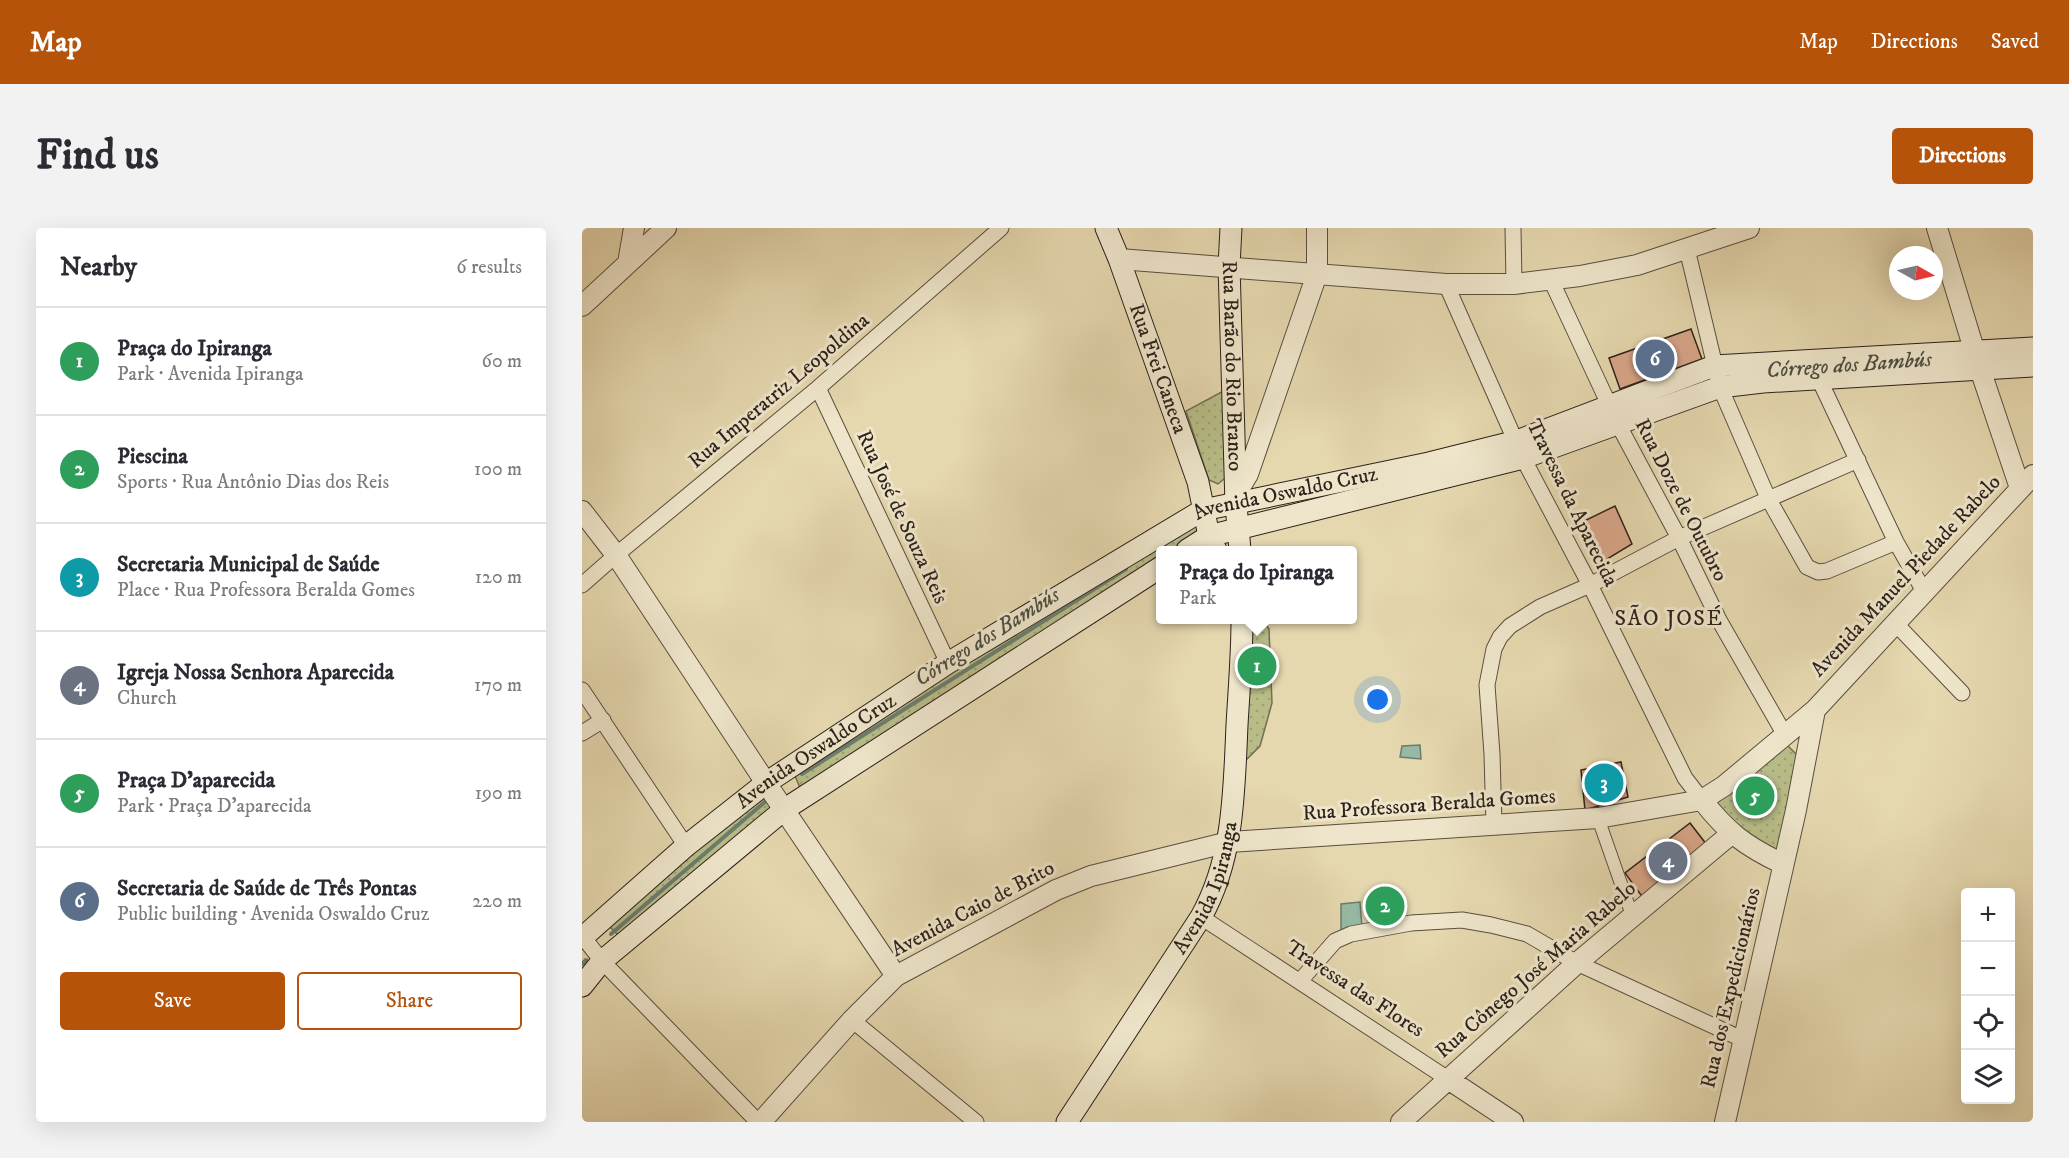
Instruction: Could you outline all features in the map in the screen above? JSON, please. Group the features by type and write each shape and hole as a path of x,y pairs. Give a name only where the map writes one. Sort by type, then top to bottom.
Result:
{"main road":[{"name":"Rua Frei Caneca","path":"1106,228 1198,482 1212,543"},
{"name":"Rua Barão do Rio Branco","path":"1231,228 1228,266 1239,528"},
{"name":"Avenida Oswaldo Cruz","path":"1717,376 1763,382 1820,379 1978,360 2033,348"},
{"name":"Avenida Oswaldo Cruz","path":"1212,543 1239,528 1520,449 1717,376 1978,360 2033,366"},
{"name":"Avenida Oswaldo Cruz","path":"583,938 686,846 766,783 948,663 1239,487 1520,449"},
{"path":"1239,528 1240,546"},
{"name":"Avenida Oswaldo Cruz","path":"582,986 602,961 784,809 1156,570"},
{"name":"Avenida Ipiranga","path":"1067,1122 1201,917 1212,898 1221,873 1229,842 1242,624"}],"street":[{"path":"628,263 634,228"},
{"path":"582,306 666,228"},
{"name":"Rua Imperatriz Leopoldina","path":"582,585 818,388 1001,228"},
{"path":"1239,487 1317,274 1317,228"},
{"path":"1513,228 1514,284"},
{"path":"1119,259 1446,284 1514,284 1637,265 1749,228"},
{"path":"1936,228 1978,360 2027,481"},
{"path":"1687,249 1717,376 1768,498 1806,567 1811,571 1827,571 1896,542"},
{"name":"Rua Doze de Outubro","path":"1551,280 1614,415 1719,620 1785,735"},
{"name":"Travessa da Aparecida","path":"1446,284 1520,449 1685,778 1702,800"},
{"path":"1820,379 1896,542 1925,593"},
{"name":"Rua José de Souza Reis","path":"818,388 948,663"},
{"path":"1494,825 1487,686 1494,649 1500,637 1510,626 1539,607 1590,585 1679,538 1858,460"},
{"name":"Avenida Manuel Piedade Rabelo","path":"1702,800 1724,786 1815,710 2027,481"},
{"path":"582,511 616,555 896,976"},
{"path":"1895,623 1962,693"},
{"path":"582,690 686,846"},
{"name":"Rua dos Expedicionários","path":"1725,1122 1815,710"},
{"path":"582,733 603,720"},
{"path":"1785,735 1806,758"},
{"path":"1702,800 1731,834 1757,852 1783,864"},
{"name":"Rua Professora Beralda Gomes","path":"1229,842 1598,818 1702,800"},
{"path":"1598,818 1633,918"},
{"name":"Rua Cônego José Maria Rabelo","path":"1401,1122 1577,963 1731,834"},
{"name":"Avenida Caio de Brito","path":"760,1122 852,1020 896,976 1056,890 1091,876 1229,842"},
{"name":"Travessa das Flores","path":"1201,917 1512,1122"},
{"path":"1300,981 1335,941 1351,934 1411,923 1462,920 1527,934 1577,963 1744,1040"},
{"path":"583,938 602,961 760,1122"},
{"path":"852,1020 976,1122"}],"shaded area":[{"path":"1229,388 1230,474 1218,484 1209,480 1186,411"},
{"path":"1192,520 1201,535 1183,546 1156,546 1156,563 800,788 794,773"},
{"path":"1246,624 1266,624 1269,629 1272,703 1260,746 1236,770"},
{"path":"1784,742 1801,759 1780,856 1760,849 1709,801"},
{"path":"1420,745 1421,759 1400,757 1402,746"},
{"path":"765,790 775,806 618,935 608,925"},
{"path":"1395,893 1397,917 1375,918 1373,894"},
{"path":"1360,902 1362,927 1341,933 1341,904"}],"building":[{"path":"1691,329 1702,359 1620,389 1609,358"},
{"path":"1615,506 1632,544 1599,564 1580,523"},
{"path":"1621,762 1628,797 1585,810 1581,770"},
{"path":"1690,823 1710,849 1646,902 1625,873"}],"waterway":[{"name":"Córrego dos Bambús","path":"802,774 1126,569"},
{"name":"Córrego dos Bambús","path":"611,934 766,801"},
{"name":"Córrego dos Bambús","path":"582,964 586,960"}],"place":[{"name":"Secretaria de Saúde de Três Pontas","path":"1655,359"},
{"name":"Praça do Ipiranga","path":"1257,666"},
{"name":"Secretaria Municipal de Saúde","path":"1604,783"},
{"name":"Praça D'aparecida","path":"1755,796"},
{"name":"Igreja Nossa Senhora Aparecida","path":"1668,861"},
{"name":"Piescina","path":"1385,906"}],"district":[{"name":"SÃO JOSÉ","path":"1669,618"}]}
